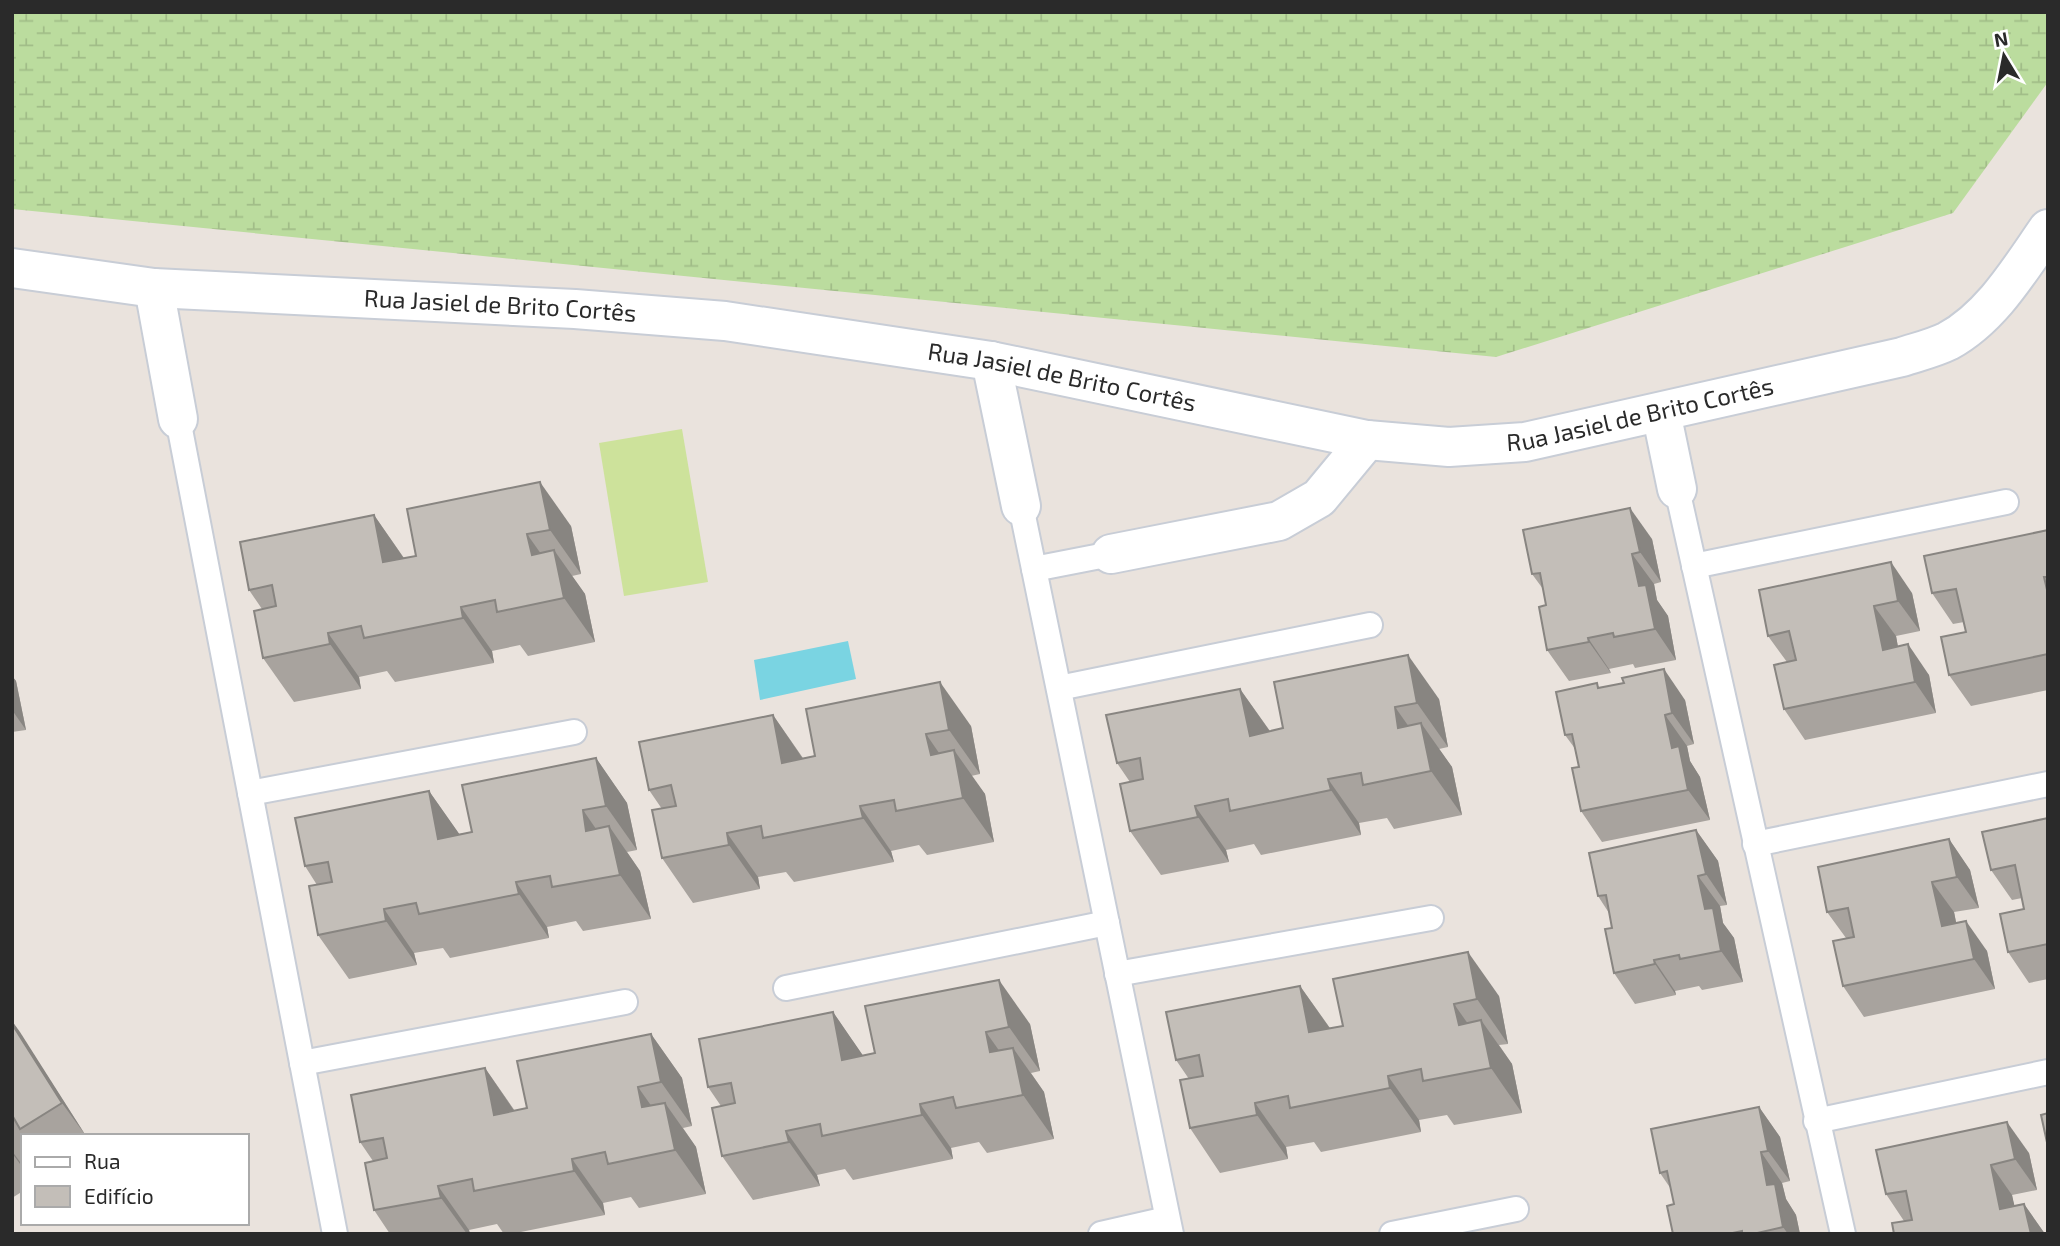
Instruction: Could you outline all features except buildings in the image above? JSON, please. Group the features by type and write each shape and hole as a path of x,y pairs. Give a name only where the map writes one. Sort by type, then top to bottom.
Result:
{"street":[{"name":"Rua Jasiel de Brito Cortês","path":"12,268 154,288 575,309 725,321 991,361 1367,440 1449,447 1525,442 1902,357 1947,341 1978,318 2008,287 2048,229"},
{"path":"154,288 178,419"},
{"path":"991,361 1021,506"},
{"path":"1661,412 1677,489"},
{"path":"1111,554 1279,521 1319,498 1367,440"}],"lane":[{"path":"178,419 335,1234"},
{"path":"1677,489 1843,1234"},
{"path":"1694,566 2006,502"},
{"path":"1021,506 1169,1226 1101,1234"},
{"path":"1034,569 1111,554"},
{"path":"1059,688 1370,625"},
{"path":"250,793 574,732"},
{"path":"1755,844 2048,783"},
{"path":"1118,974 1430,918"},
{"path":"786,988 1107,923"},
{"path":"302,1063 625,1002"},
{"path":"1816,1121 2048,1072"},
{"path":"1392,1234 1516,1209"}],"green space":[{"path":"12,12 2048,12 2048,82 1953,213 1496,357 12,209"},
{"path":"682,429 708,582 624,596 599,443"}],"water":[{"path":"848,641 856,679 760,700 754,660"}]}
